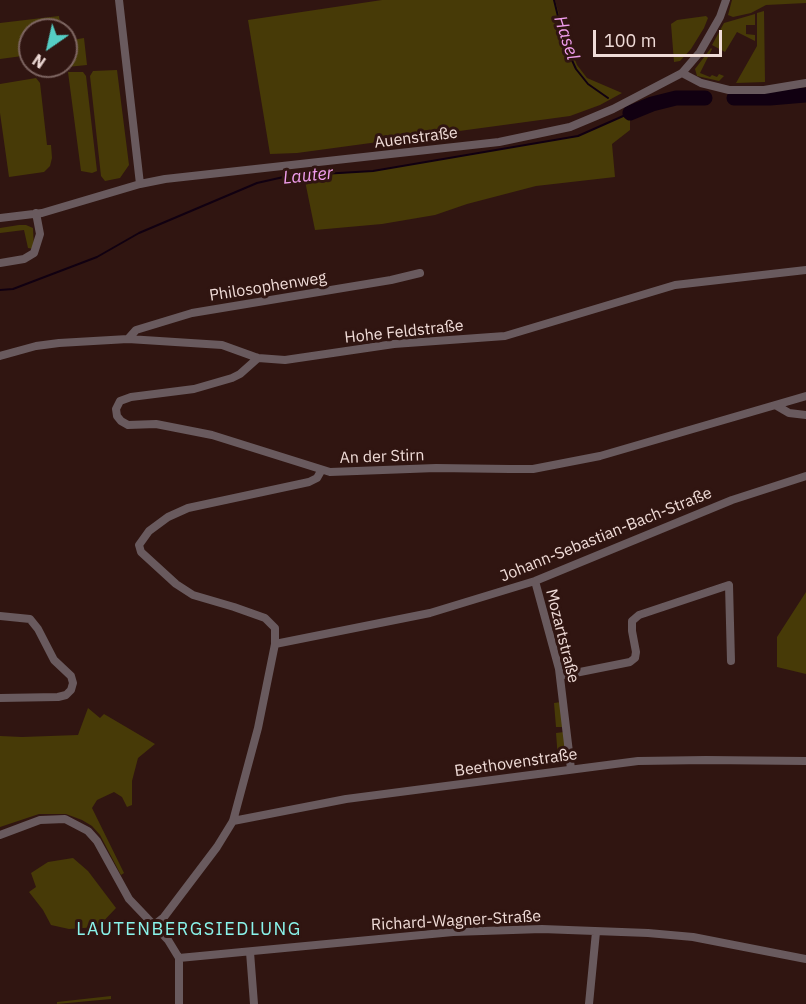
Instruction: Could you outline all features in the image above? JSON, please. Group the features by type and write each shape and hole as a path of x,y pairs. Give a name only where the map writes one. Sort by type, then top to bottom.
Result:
{"street":[{"path":"119,0 140,184"},
{"path":"726,0 720,17 700,52 682,73 701,83 729,90 765,90 806,83"},
{"name":"Auenstraße","path":"0,218 36,213 165,179 498,142 570,127 613,109 682,73"},
{"path":"0,262 24,259 34,253 40,234 36,213"},
{"name":"Hohe Feldstraße","path":"0,356 36,346 128,339 222,345 258,358 285,360 394,344 505,336 675,285 806,270"},
{"name":"Philosophenweg","path":"128,339 136,330 192,313 391,280 420,273"},
{"name":"An der Stirn","path":"258,358 232,378 194,388 131,397 120,401 116,409 117,416 128,425 156,424 212,435 321,471 339,473 407,469 533,468 600,456 806,396"},
{"path":"777,406 789,413 806,415"},
{"path":"154,925 164,917 217,847 233,821 258,728 275,644 275,628 271,622 234,607 193,595 176,584 141,552 140,545 149,531 188,508 309,482 318,478 321,471"},
{"name":"Johann-Sebastian-Bach-Straße","path":"275,644 430,613 535,581 732,500 806,476"},
{"name":"Mozartstraße","path":"535,581 560,676 571,769"},
{"path":"560,676 630,662 635,658 636,652 632,621 639,615 729,585 731,661"},
{"path":"0,616 30,619 38,629 54,660 71,675 73,683 66,695 58,698 0,698"},
{"name":"Beethovenstraße","path":"233,821 346,799 638,761 806,761"},
{"path":"0,835 40,820 65,819 78,825 97,841 129,899 168,940 179,958 179,1004"},
{"name":"Richard-Wagner-Straße","path":"179,958 453,932 542,929 693,937 806,959"},
{"path":"589,1004 596,932"},
{"path":"250,952 254,1004"}],"shaded area":[{"path":"382,0 555,0 577,65 587,78 622,93 600,105 570,116 297,153 270,154 248,20"},
{"path":"732,0 806,0 806,3 766,5 751,13 733,17 728,15"},
{"path":"764,11 765,82 736,83 757,46 757,13"},
{"path":"755,14 755,25 746,25 746,34 755,35 755,41 737,32 725,52 712,45 724,23"},
{"path":"706,16 708,18 704,28 691,49 680,61 674,62 671,24 677,20"},
{"path":"18,21 18,57 0,59 0,23"},
{"path":"84,38 87,65 78,66 78,39"},
{"path":"711,48 700,73 710,77 712,75 717,77 719,74 724,76 719,81 697,76 695,69"},
{"path":"117,70 129,165 120,178 105,181 101,176 90,76 93,71"},
{"path":"78,72 83,72 86,76 97,171 92,173 81,171 69,78 78,78"},
{"path":"36,78 40,83 47,145 51,145 52,158 50,166 44,172 9,177 0,113 0,84"},
{"path":"630,113 630,130 612,144 615,177 536,186 435,215 382,224 315,230 304,176 373,171 578,136"},
{"path":"19,225 33,228 34,249 28,248 24,230 0,233 0,228"},
{"path":"806,592 806,674 777,667 777,637"},
{"path":"561,702 563,727 556,727 554,703"},
{"path":"88,708 100,718 104,714 155,744 138,758 132,781 132,805 127,807 122,797 114,792 97,800 92,808 124,873 121,875 100,835 82,820 66,814 39,814 0,827 0,736 78,735"},
{"path":"564,732 566,758 558,759 556,733"},
{"path":"73,858 88,871 116,908 98,927 69,929 51,925 29,892 36,887 31,873 48,862"},
{"path":"111,996 111,999 57,1004 57,1002"}],"waterway":[{"name":"Hasel","path":"554,0 565,45 576,69 588,84 608,98"},
{"name":"Hasel","path":"734,98 806,95"},
{"name":"Hasel","path":"630,113 676,98 705,98"},
{"name":"Lauter","path":"0,290 13,289 97,257 139,233 257,183 288,176 373,171 578,136 630,113"}],"district":[{"name":"LAUTENBERGSIEDLUNG","path":"189,930"}]}
